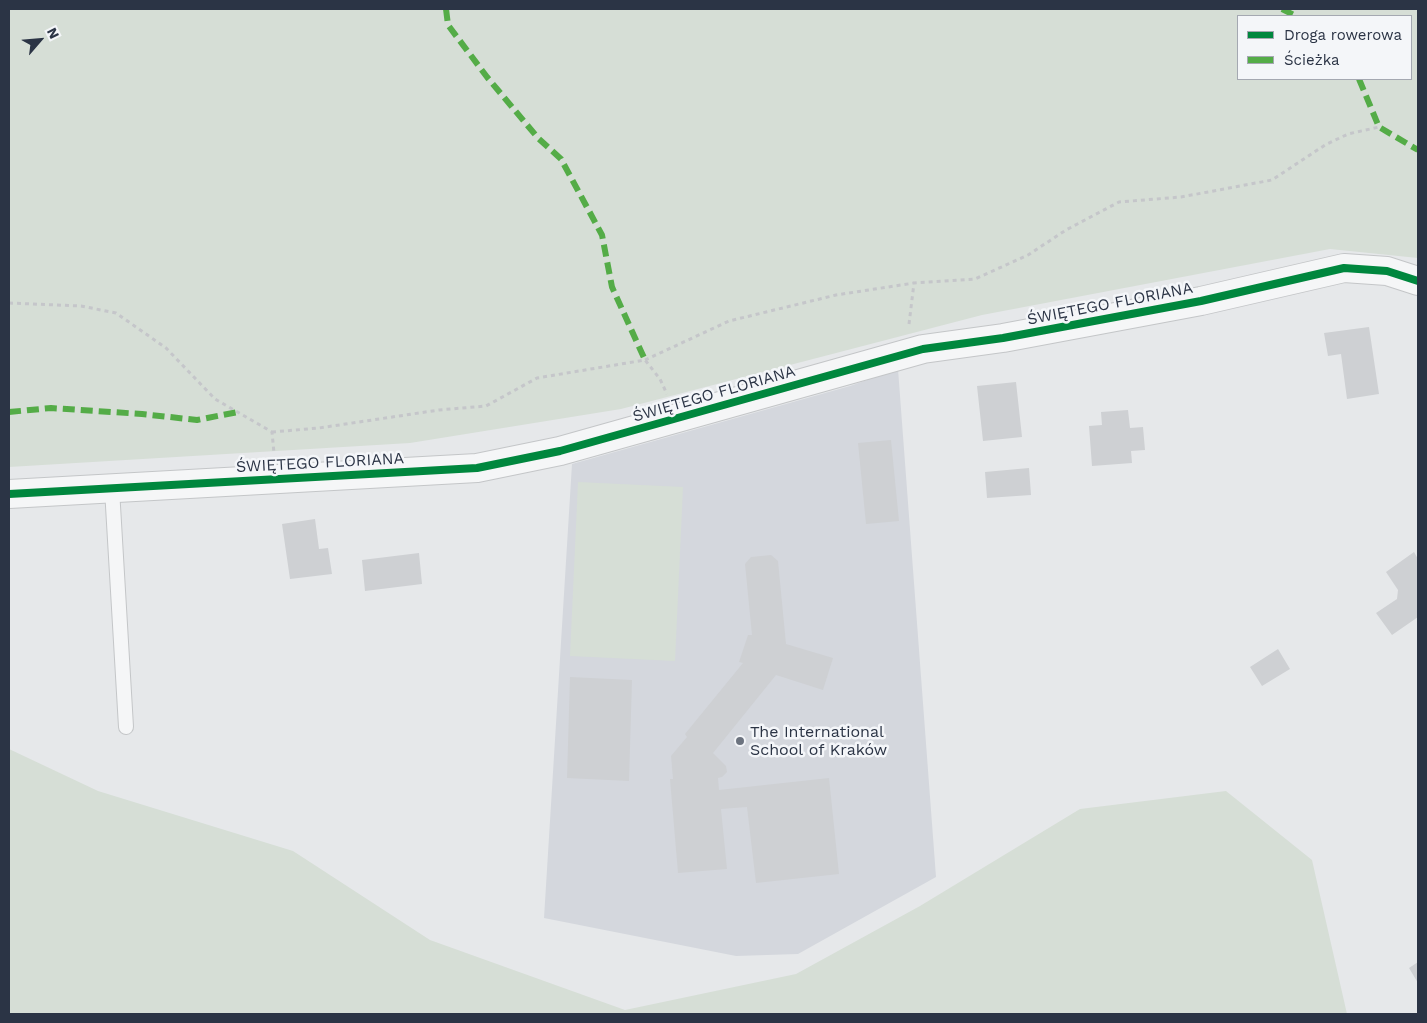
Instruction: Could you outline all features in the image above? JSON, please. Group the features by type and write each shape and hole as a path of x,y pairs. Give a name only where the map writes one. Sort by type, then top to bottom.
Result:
{"street":[{"name":"ŚWIĘTEGO FLORIANA","path":"9,494 477,468 560,451 923,349 1002,338 1202,301 1344,268 1387,271 1418,281"}],"lane":[{"path":"112,488 126,727"}],"path":[{"path":"9,303 81,306 116,313 166,348 215,399 272,432 319,428 439,410 486,406 537,378 645,360 729,321 836,296 914,283 974,279 1028,255 1066,230 1120,202 1181,196 1272,180 1325,145 1348,134 1379,127"},
{"path":"905,354 914,283"},
{"path":"645,360 660,379 678,418"},
{"path":"272,432 276,479"}],"shaded area":[{"path":"9,9 1418,9 1418,258 1330,249 982,315 621,409 410,443 9,467"},
{"name":"The International School of Kraków","path":"898,369 936,877 798,954 736,956 544,918 572,464 850,386"},
{"path":"578,482 683,487 675,661 570,656"},
{"path":"9,749 98,791 293,851 430,940 625,1010 796,974 920,906 1080,809 1226,791 1312,860 1347,1014 9,1014"}],"building":[{"path":"1369,327 1379,394 1347,399 1341,354 1328,356 1324,333"},
{"path":"1016,382 1022,437 983,441 977,386"},
{"path":"1128,410 1130,428 1143,427 1145,450 1131,451 1132,463 1092,466 1089,426 1102,425 1101,412"},
{"path":"891,440 899,521 866,524 858,443"},
{"path":"1029,468 1031,495 987,498 985,472"},
{"path":"315,519 319,549 328,548 332,574 290,579 282,524"},
{"path":"1414,552 1418,559 1418,617 1392,635 1376,613 1397,599 1398,590 1386,572"},
{"path":"419,553 422,584 365,591 362,560"},
{"path":"771,555 778,561 786,644 833,658 823,690 776,675 713,753 726,766 727,772 718,778 719,790 829,778 839,874 756,883 747,807 721,809 727,869 678,873 670,779 673,779 671,756 687,737 685,734 743,663 739,662 748,635 752,635 745,564 751,557"},
{"path":"1278,649 1290,669 1262,686 1250,667"},
{"path":"570,677 632,680 629,781 567,778"},
{"path":"1418,962 1418,983 1409,968"}],"marked path":[{"path":"446,9 448,25 487,77 538,138 561,159 602,235 612,287 645,360"},
{"path":"1282,9 1294,15"},
{"path":"1359,80 1379,127 1418,150"},
{"path":"9,412 51,408 197,420 238,412"}],"cycle path":[{"path":"9,494 477,468 560,451 923,349 1003,338 1201,301 1344,268 1387,271 1418,281"}],"place":[{"name":"The International School of Kraków","path":"740,741"}]}
